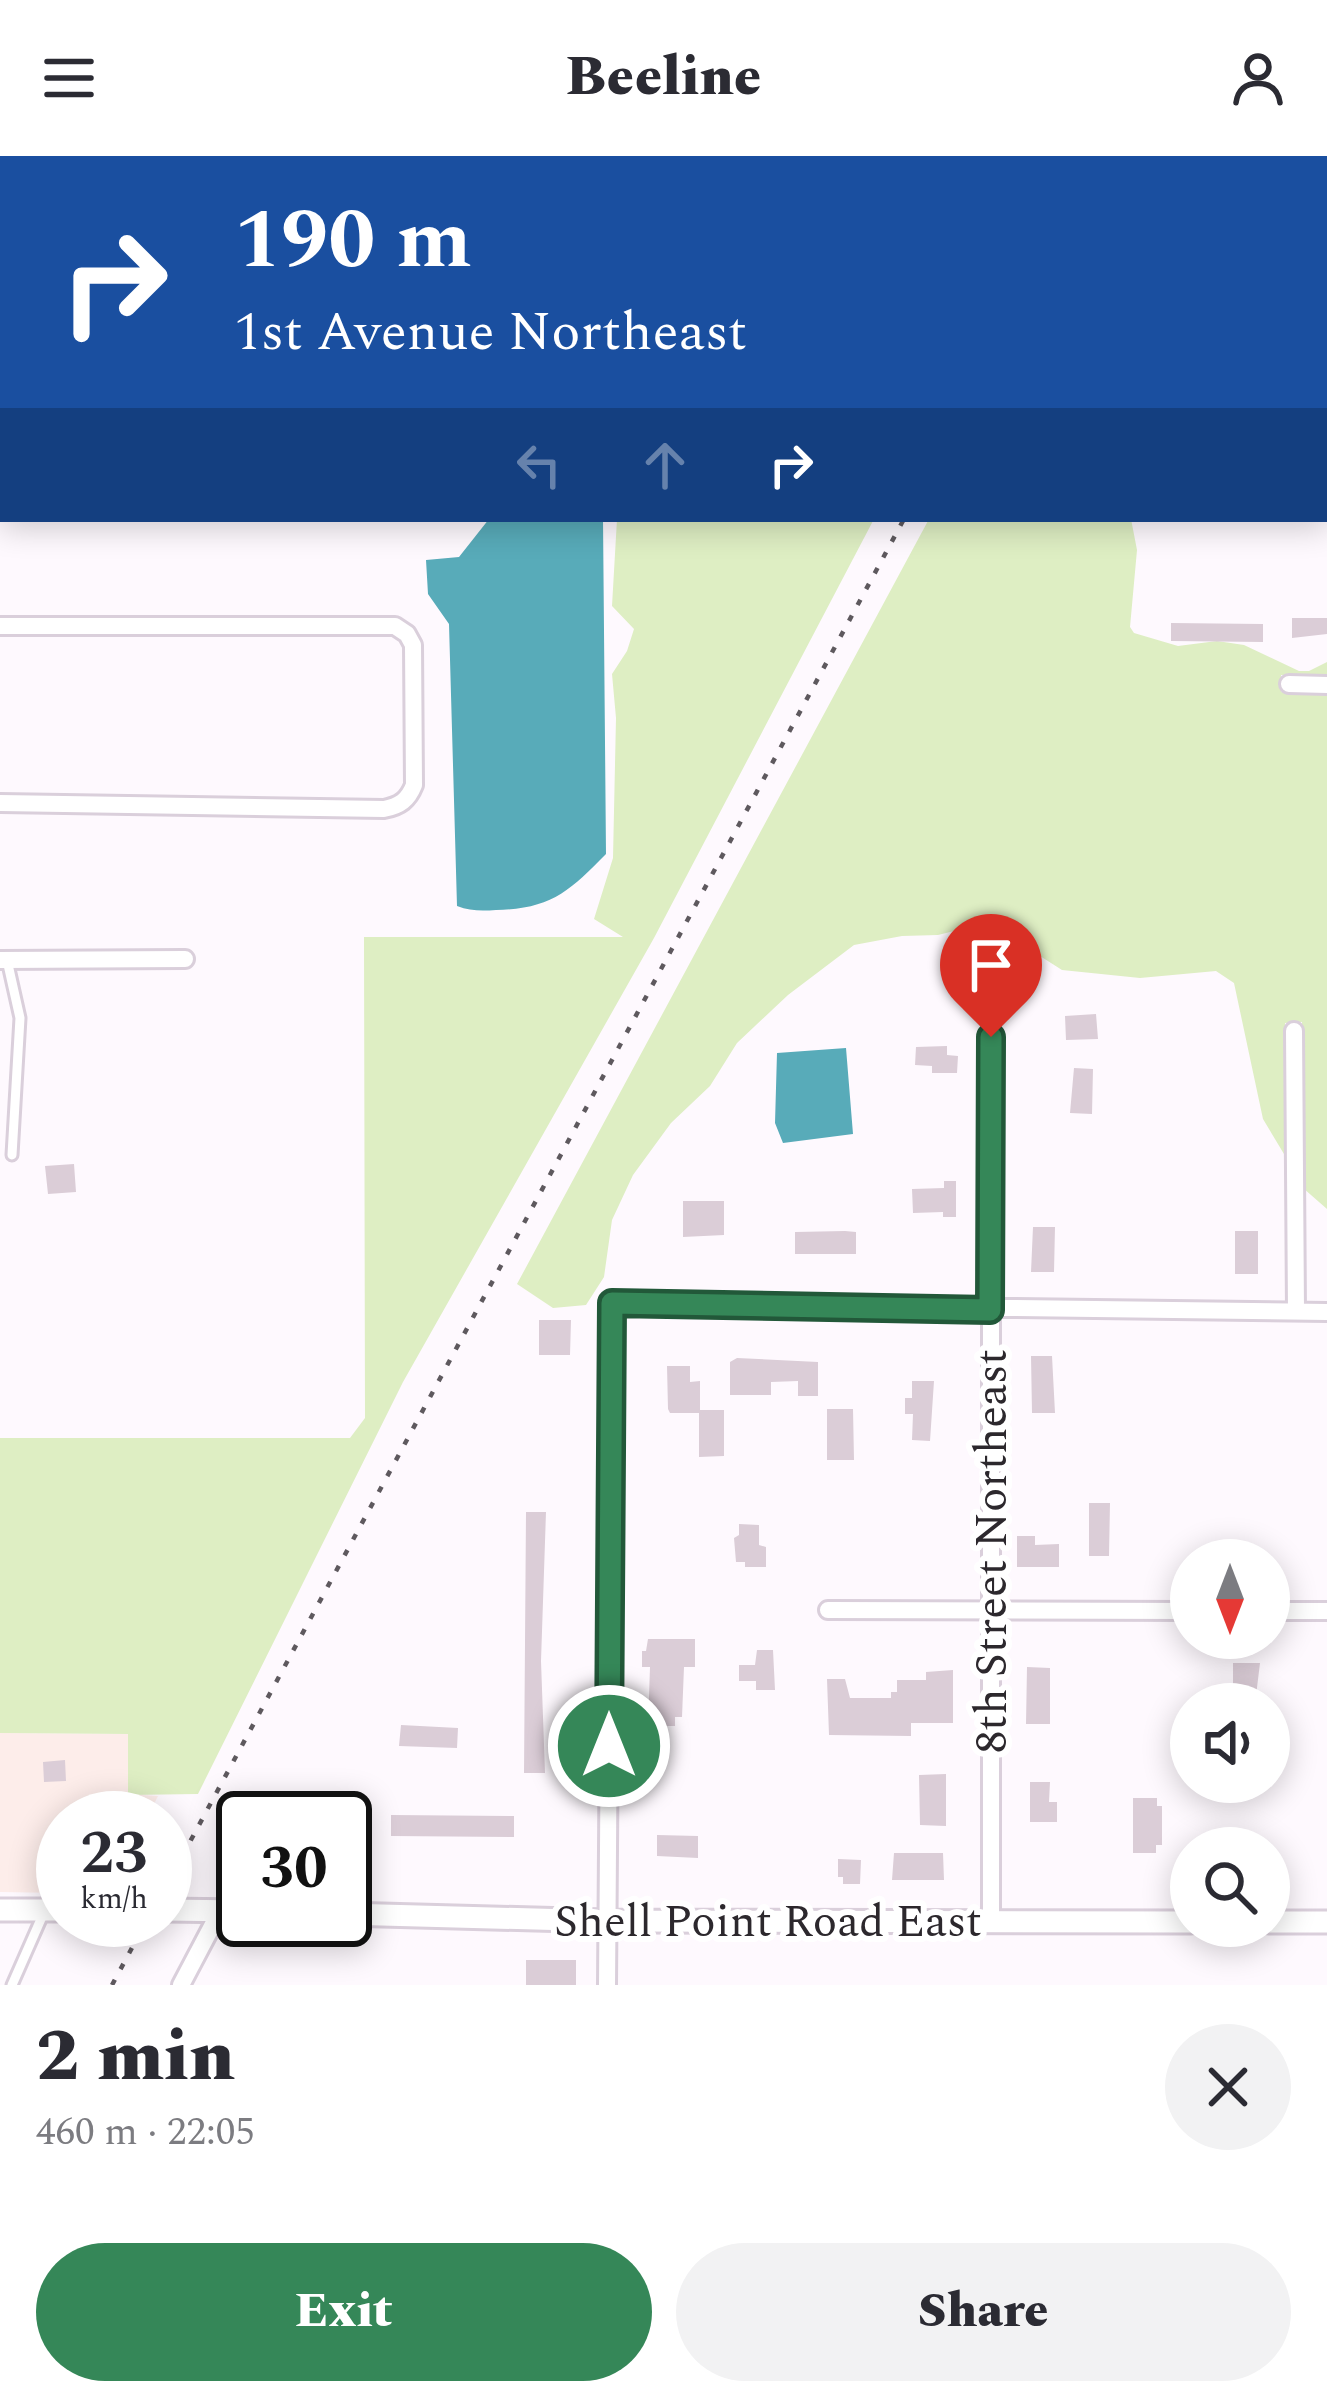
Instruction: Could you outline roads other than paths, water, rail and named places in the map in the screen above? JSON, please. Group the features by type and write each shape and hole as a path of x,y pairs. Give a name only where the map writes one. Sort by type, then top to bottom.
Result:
{"street":[{"path":"0,626 394,626 407,634 412,645 413,785 397,807 384,809 0,803"},
{"path":"1289,684 1327,685"},
{"path":"3,960 185,959"},
{"path":"1294,1031 1296,1312"},
{"name":"8th Street Northeast","path":"991,1037 991,1921"},
{"path":"607,1985 612,1303 1327,1312"},
{"path":"828,1610 1170,1611"},
{"path":"1290,1611 1327,1611"},
{"path":"0,1910 36,1910"},
{"name":"Shell Point Road East","path":"372,1915 607,1921 1170,1922"},
{"path":"1290,1922 1327,1922"},
{"path":"181,1985 216,1934"}],"lane":[{"path":"3,960 20,1018 12,1155"},
{"path":"13,1985 36,1943"}],"water":[{"path":"487,522 603,522 606,854 557,896 515,909 457,906 449,624 428,594 426,560 459,557"},
{"path":"846,1048 853,1134 783,1143 775,1123 777,1053"}],"railway":[{"path":"192,1838 902,522"},
{"path":"112,1985 132,1947"}]}
